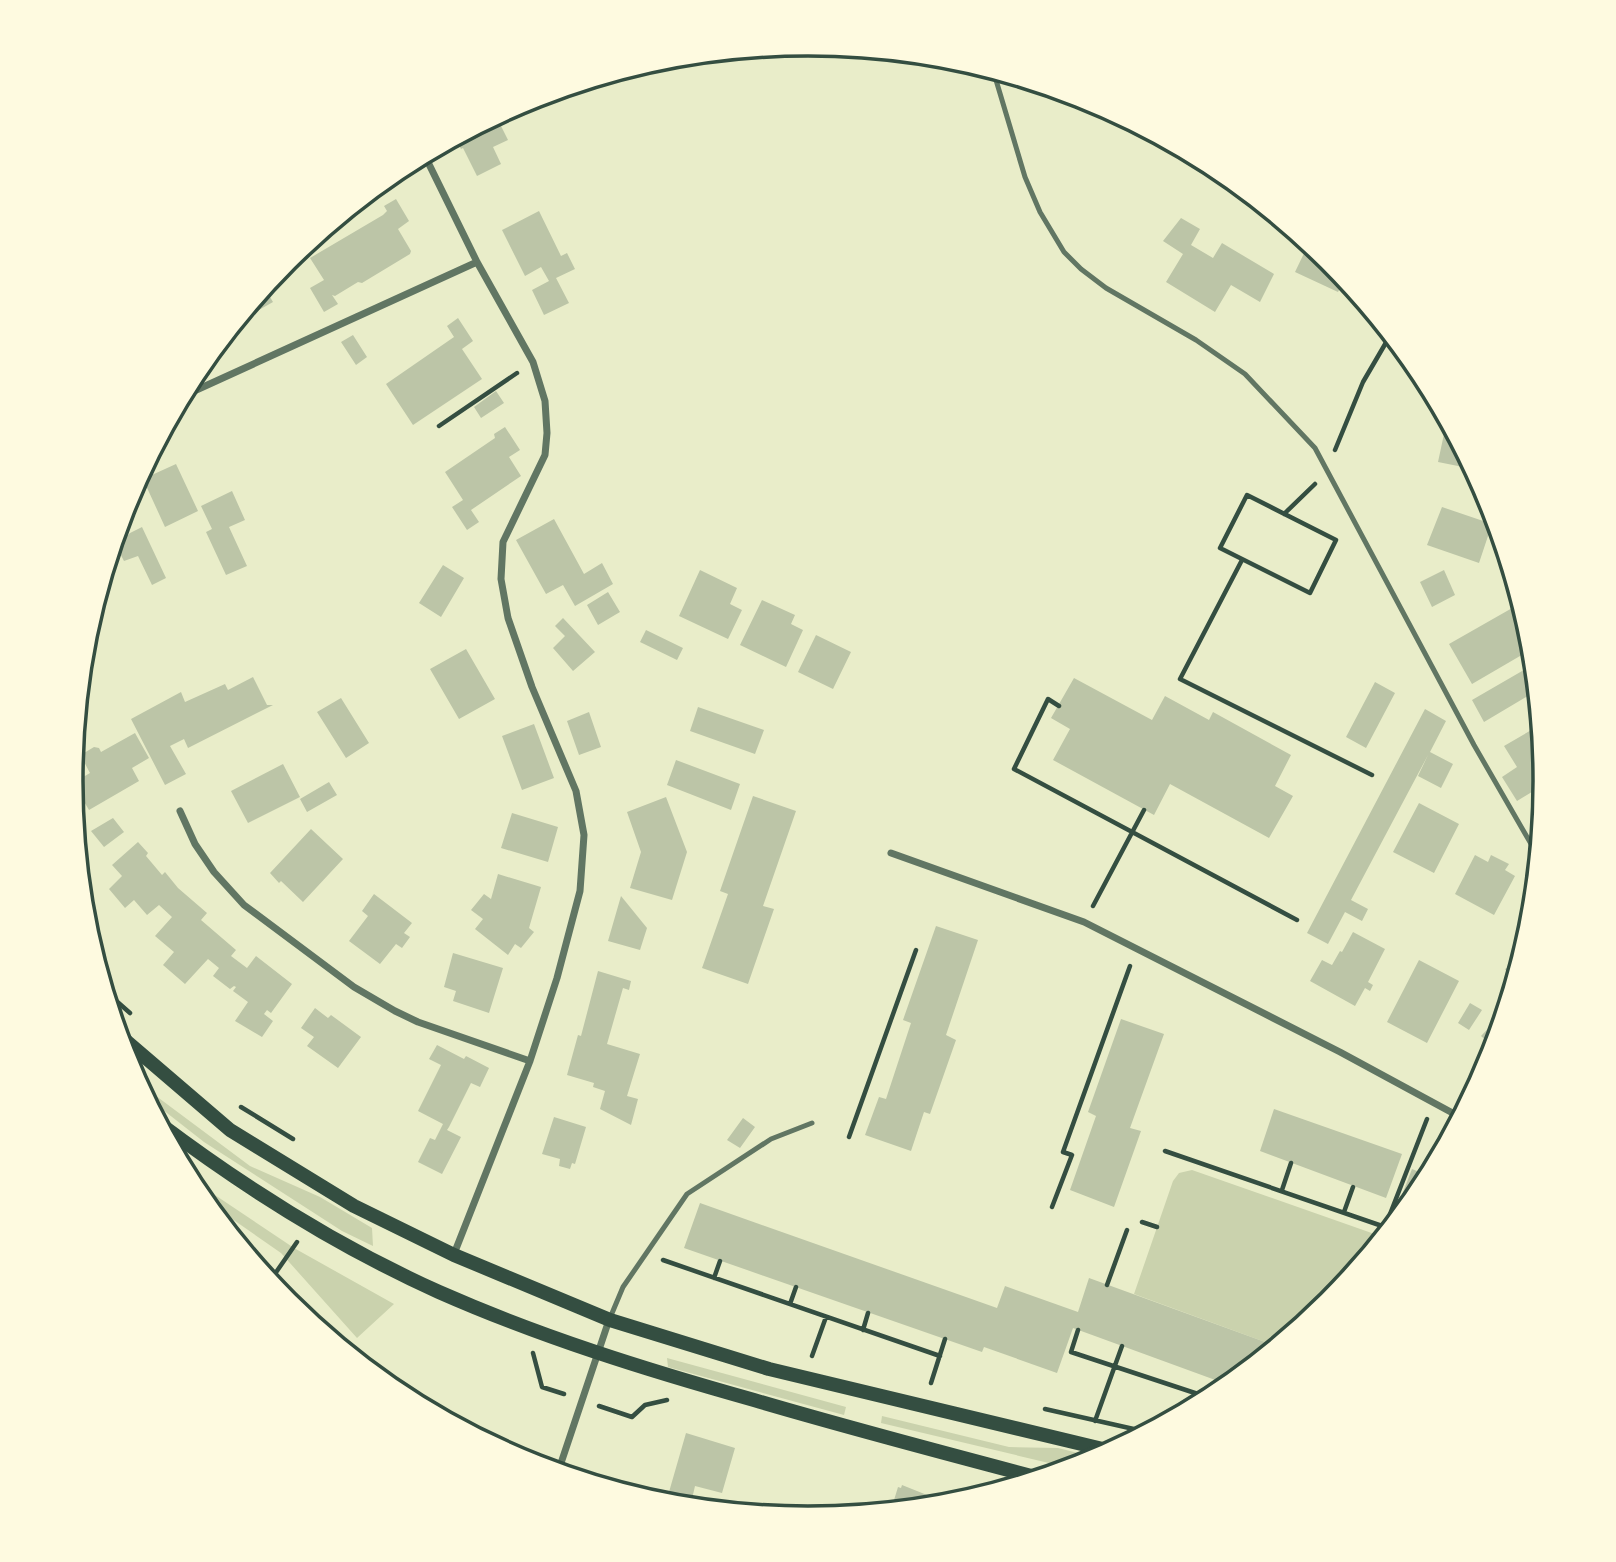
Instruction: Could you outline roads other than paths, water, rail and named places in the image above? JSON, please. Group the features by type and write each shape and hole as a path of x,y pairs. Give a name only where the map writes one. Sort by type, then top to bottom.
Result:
{"main road":[{"path":"134,1048 230,1130 354,1206 454,1255 610,1320 769,1369 1094,1447"},
{"path":"176,1136 338,1240 437,1291 513,1324 597,1354 859,1431 1022,1473"}],"street":[{"path":"429,164 477,262 533,362 545,401 545,455 503,542 503,600 532,687 576,790 584,835 584,860 572,926 530,1061 454,1255"},
{"path":"198,389 477,262"},
{"path":"180,811 201,853 244,905 354,987 418,1022 530,1061"},
{"path":"891,853 1084,922 1452,1113"},
{"path":"561,1463 610,1320"}],"lane":[{"path":"996,81 1025,177 1040,212 1064,252 1106,288 1196,340 1245,374 1315,448 1474,745 1530,842"},
{"path":"610,1320 623,1287 687,1194 771,1139 812,1123"}]}
